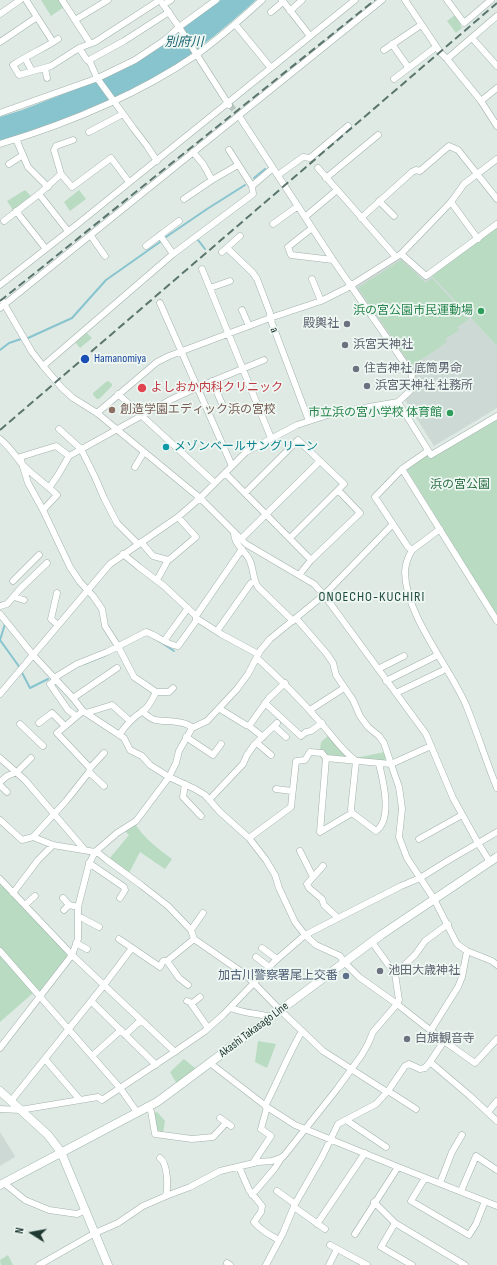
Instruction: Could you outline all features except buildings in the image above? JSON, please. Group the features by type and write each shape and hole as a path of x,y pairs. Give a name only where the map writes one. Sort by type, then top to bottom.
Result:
{"main road":[{"name":"Akashi Takasago Line","path":"2,1184 137,1112 176,1088 344,962 497,857"},
{"path":"0,1091 54,1142 62,1152 108,1265"}],"street":[{"path":"0,14 20,0"},
{"path":"26,0 37,17 56,40 38,52 34,52 13,65 19,75 51,66 79,48 95,42 165,1 169,12 229,104"},
{"path":"62,0 90,43"},
{"path":"75,20 108,0"},
{"path":"0,113 97,78 135,60 165,40 179,27 216,0"},
{"path":"0,144 82,115 114,102 148,85 197,54 235,24 262,0"},
{"path":"290,11 302,0"},
{"path":"343,0 348,6"},
{"path":"0,285 229,104 355,0"},
{"path":"382,0 91,236 2,305 32,352 56,382 73,398 97,412 116,430 200,498 246,544 314,584 426,734 453,798 490,862"},
{"path":"405,0 436,47 481,101 497,126"},
{"path":"447,0 464,23 491,0"},
{"path":"271,12 282,1 310,36"},
{"path":"90,62 91,59 124,41 169,12"},
{"path":"447,59 497,16"},
{"path":"0,42 37,17"},
{"path":"235,24 271,68"},
{"path":"384,50 421,25"},
{"path":"472,38 497,66"},
{"path":"392,44 408,67"},
{"path":"394,78 436,47"},
{"path":"79,48 90,62 97,78 148,146 157,161"},
{"path":"25,58 32,72"},
{"path":"45,68 47,78"},
{"path":"481,101 497,88"},
{"path":"94,132 123,114"},
{"path":"0,694 110,564 178,517 200,498 246,452 297,425 334,413 398,402 410,391 412,374 333,260 239,116"},
{"path":"278,176 303,157 310,158 319,147 348,126"},
{"path":"326,178 378,135"},
{"path":"16,139 28,166 48,187"},
{"path":"73,140 56,146 54,150 61,174 72,187 111,158 130,182"},
{"path":"361,218 412,172 416,170 420,171 449,146 458,150 497,199"},
{"path":"43,366 143,278 253,194 250,184 229,150"},
{"path":"193,152 204,164 212,180"},
{"path":"10,164 23,156"},
{"path":"97,412 157,362 228,333 334,295 399,256 451,202 464,184 497,159"},
{"path":"184,199 238,165"},
{"path":"250,184 273,168"},
{"path":"318,168 361,218 399,256 426,276 497,224"},
{"path":"4,220 48,187 61,174"},
{"path":"305,217 337,190"},
{"path":"39,194 68,232"},
{"path":"379,202 394,216"},
{"path":"451,202 478,239"},
{"path":"273,224 298,206"},
{"path":"16,211 46,249"},
{"path":"146,246 160,235 168,225 179,221"},
{"path":"312,228 288,247 291,255 333,260"},
{"path":"160,235 173,254"},
{"path":"91,236 105,256"},
{"name":"a","path":"240,236 224,250 254,273 257,279 309,422"},
{"path":"202,269 271,438"},
{"path":"312,279 321,300"},
{"path":"210,288 230,281"},
{"path":"160,303 196,388 232,466"},
{"path":"242,310 249,326"},
{"path":"49,488 69,456 164,403 242,368 264,360"},
{"path":"212,381 223,406"},
{"path":"118,394 215,483"},
{"path":"398,402 431,455 497,416"},
{"path":"59,429 81,449 96,477 104,498 117,523 153,556 168,560"},
{"path":"0,439 10,448 22,463 57,495 43,510"},
{"path":"245,493 298,440 344,484 290,538"},
{"path":"69,456 58,446 54,446 20,457 28,483 66,558 75,574 102,609 105,626 119,648 134,677 156,692 169,692 173,688"},
{"path":"412,550 408,547 375,497 402,469 428,451"},
{"path":"135,467 144,452"},
{"path":"241,539 320,461"},
{"path":"402,469 497,621"},
{"path":"225,473 311,560"},
{"path":"299,575 311,560 360,513 338,490"},
{"path":"157,580 168,560 196,537 178,517"},
{"path":"0,1048 72,955 78,939 78,907 89,863 96,851 117,833 136,821 169,777 176,763 179,751 192,728 207,721 220,709 243,682 270,639 324,596 392,524"},
{"path":"440,529 412,550 406,565 406,583 416,612 438,655 466,704 488,768 497,788"},
{"path":"234,532 236,542 250,560 254,582 268,598 294,620 327,654 336,675 353,700 360,716 368,727 379,736 384,743 399,787 402,809 399,837 407,858 434,899 457,944 467,952 492,961 497,965"},
{"path":"76,716 68,710 50,684 77,664 119,648 146,632 171,646 178,646 196,621 196,617 242,549"},
{"path":"123,554 179,598 196,617 258,656 322,723 346,754 356,761"},
{"path":"13,581 39,555"},
{"path":"0,606 7,604 47,563"},
{"path":"30,564 38,572"},
{"path":"68,578 75,574"},
{"path":"217,631 254,582"},
{"path":"58,593 51,619 58,625"},
{"path":"14,597 24,600"},
{"path":"164,641 188,608"},
{"path":"0,614 33,655 85,712 124,738 130,750 142,756 150,765 169,777 205,795 249,838 266,860 275,875 279,888 295,922 316,944 340,956 359,977 425,1024 444,1041 475,1063 497,1039"},
{"path":"386,681 438,655"},
{"path":"378,669 404,656"},
{"path":"73,698 117,668"},
{"path":"396,693 442,672"},
{"path":"249,726 265,703 285,683"},
{"path":"310,710 344,688"},
{"path":"119,735 130,721 144,710 156,692"},
{"path":"265,703 301,736 322,723"},
{"path":"104,786 57,733 76,716 112,705 130,721"},
{"path":"220,709 249,726 263,737"},
{"path":"142,711 153,719 188,724 192,728"},
{"path":"28,732 52,713 65,726"},
{"path":"20,724 43,746"},
{"path":"209,800 244,764 247,755 257,743 276,725 286,737"},
{"path":"186,737 214,755 221,744"},
{"path":"257,743 271,755"},
{"path":"326,758 391,764 431,746"},
{"path":"249,838 291,806 296,761 305,760 310,752 322,753 326,758 320,832 352,813"},
{"path":"0,820 22,840 33,837 78,787 89,770 104,753"},
{"path":"0,758 17,772 84,849"},
{"path":"7,792 0,784 7,776 17,772 31,758"},
{"path":"356,761 351,809 352,813 376,830 380,828 383,821 385,795 379,764"},
{"path":"185,784 183,797 201,816"},
{"path":"276,789 292,791"},
{"path":"419,839 462,815"},
{"path":"0,1109 20,1110 98,1097 102,1100 156,1065 208,1028 231,1008 277,959 305,934 420,878 497,832"},
{"path":"33,837 53,845 96,851 168,906 190,930 194,939 246,975 323,1051 416,1109"},
{"path":"13,893 38,860 53,845"},
{"path":"300,851 300,859 312,877"},
{"path":"89,863 124,887 125,890 120,898"},
{"path":"323,866 307,884 309,888 322,899 324,906 338,918"},
{"path":"0,879 72,955 175,1052"},
{"path":"25,905 35,896"},
{"path":"63,898 66,908 78,907"},
{"path":"190,930 203,913"},
{"path":"78,917 99,927"},
{"path":"395,974 415,955 425,941 448,924"},
{"path":"119,939 160,967 163,961 167,961 194,939"},
{"path":"252,1195 275,1168 304,1129 322,1109 368,1044 373,1032 398,1004 399,1000 395,974 372,942"},
{"path":"76,943 87,949"},
{"path":"11,1101 132,948"},
{"path":"262,948 277,959"},
{"path":"0,950 120,1088 137,1112"},
{"path":"430,1030 458,987 462,977 467,952"},
{"path":"256,957 269,967"},
{"path":"167,961 188,985"},
{"path":"200,997 189,1003 208,1028"},
{"path":"91,1001 156,1065"},
{"path":"231,1008 242,1013 262,1014 271,1017"},
{"path":"92,1056 141,1020"},
{"path":"253,1163 271,1136 261,1129 266,1106 291,1051 302,1031"},
{"path":"268,1264 294,1206 338,1124 376,1104 405,1066 409,1064 420,1069 425,1068 444,1041"},
{"path":"45,1059 80,1100"},
{"path":"430,1062 497,1121"},
{"path":"210,1063 266,1106 304,1129 426,1178 441,1181 497,1206"},
{"path":"488,1112 497,1101"},
{"path":"147,1106 151,1111 155,1134 192,1139 214,1137 229,1125 220,1118"},
{"path":"346,1120 386,1146"},
{"path":"441,1181 452,1152 462,1135"},
{"path":"317,1224 365,1153"},
{"path":"461,1191 476,1156 497,1170"},
{"path":"39,1265 95,1233 118,1223 143,1206 190,1187 220,1171 240,1164 272,1161 283,1157"},
{"path":"160,1158 164,1162 165,1167 167,1190 166,1196"},
{"path":"240,1164 252,1195 262,1206 261,1212 254,1222 269,1235 280,1240"},
{"path":"355,1234 374,1202 398,1167"},
{"path":"426,1178 411,1201 469,1235 476,1224 485,1201"},
{"path":"2,1184 25,1200 49,1210 77,1214 86,1210"},
{"path":"277,1191 294,1206 325,1229"},
{"path":"374,1202 396,1223 465,1265"},
{"path":"396,1223 381,1247 412,1265"},
{"path":"330,1245 366,1265"},
{"path":"329,1265 337,1249"}],"shaded area":[{"path":"399,259 403,259 423,279 427,279 432,276 497,346 497,408 434,446 405,400 414,391 415,375 355,288 356,285"},
{"path":"0,1132 15,1157 0,1166"}],"green space":[{"path":"41,0 59,0 64,7 51,16"},
{"path":"455,15 462,28 456,33 447,21"},
{"path":"25,190 31,196 13,210 7,201"},
{"path":"79,190 86,199 70,211 64,202"},
{"name":"浜の宮公園市民運動場","path":"497,227 497,346 432,276"},
{"path":"401,260 426,283 432,278 469,319 457,327 459,330 445,339 447,342 412,366 358,288"},
{"path":"87,333 92,338 80,348 75,342"},
{"path":"108,381 112,384 112,386 99,399 97,399 93,393"},
{"name":"浜の宮公園","path":"497,419 497,616 407,470 407,467 424,455 437,455"},
{"path":"330,734 345,754 345,757 327,755 320,750 321,742"},
{"path":"385,752 386,757 384,761 355,758"},
{"path":"135,824 147,839 172,859 165,869 140,852 129,873 109,859 129,835 124,830"},
{"path":"0,882 68,955 39,992 0,947"},
{"path":"0,954 33,993 0,1022"},
{"path":"258,1041 276,1044 267,1068 255,1062"},
{"path":"184,1059 196,1069 177,1084 170,1072"},
{"path":"157,1112 165,1121 163,1133 160,1133 156,1129 154,1113"},
{"path":"8,1255 13,1265 1,1265 0,1260"}],"water":[{"name":"別府川","path":"221,0 256,0 206,43 170,69 132,92 85,112 0,141 0,117 99,80 182,28"}],"waterway":[{"path":"254,178 265,169"},
{"path":"166,237 245,185"},
{"path":"198,240 205,249"},
{"path":"28,338 72,318 106,280 160,242"},
{"path":"0,350 9,343 21,339"},
{"path":"5,624 0,640 18,665 30,688 48,679"},
{"path":"156,639 174,651"},
{"path":"84,664 106,655"}],"tunnel":[{"path":"230,105 239,116"}],"railway":[{"path":"0,301 375,0"},
{"path":"0,430 497,3"}],"place":[{"name":"浜の宮公園市民運動場","path":"481,311"},
{"name":"殿輿社","path":"347,324"},
{"name":"浜宮天神社","path":"345,345"},
{"name":"Hamanomiya","path":"85,359"},
{"name":"住吉神社 底筒男命","path":"356,369"},
{"name":"浜宮天神社 社務所","path":"367,386"},
{"name":"よしおか内科クリニック","path":"142,388"},
{"name":"創造学園エディック浜の宮校","path":"112,410"},
{"name":"市立浜の宮小学校 体育館","path":"450,413"},
{"name":"メゾンベールサングリーン","path":"166,447"},
{"name":"池田大歳神社","path":"380,971"},
{"name":"加古川警察署尾上交番","path":"346,976"},
{"name":"白旗観音寺","path":"407,1039"}],"district":[{"name":"ONOECHO-KUCHIRI","path":"372,597"}]}
